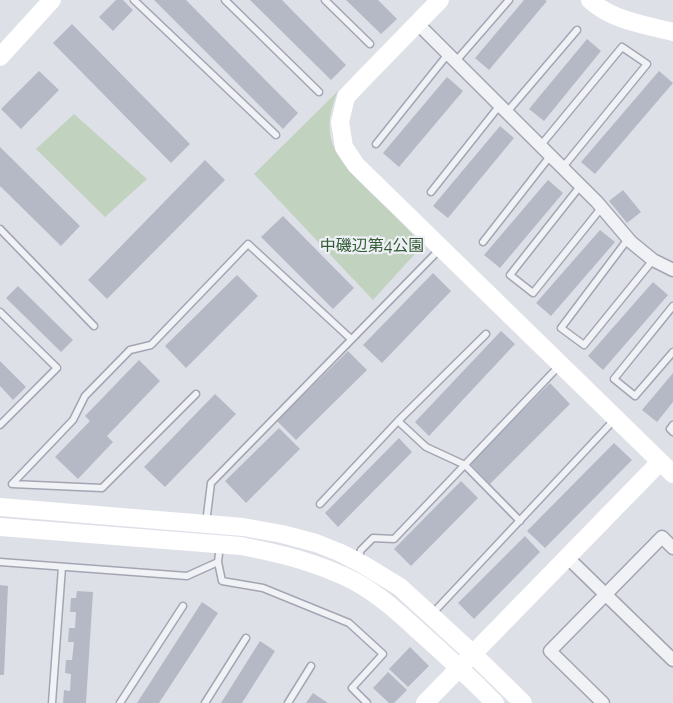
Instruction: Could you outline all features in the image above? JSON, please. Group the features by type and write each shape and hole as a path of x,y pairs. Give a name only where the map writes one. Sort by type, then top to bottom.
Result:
{"street":[{"path":"0,57 52,0"},
{"path":"440,0 346,97 340,122 344,147 356,165 673,474"},
{"path":"590,0 596,6 614,15 673,32"},
{"path":"417,23 581,185 628,239 654,260 673,270"},
{"path":"425,703 660,462"},
{"path":"0,507 242,528 282,534 316,543 356,561 400,587 523,703"},
{"path":"0,527 241,546 278,553 312,563 355,582 388,603 460,668 495,703"},
{"path":"603,703 550,651 662,537 673,548"},
{"path":"567,557 673,660"}],"lane":[{"path":"134,0 276,135"},
{"path":"225,0 319,92"},
{"path":"325,0 370,44"},
{"path":"376,144 452,58 509,0"},
{"path":"431,192 503,108 577,30"},
{"path":"541,145 622,47 646,64 563,167"},
{"path":"483,242 551,155"},
{"path":"581,185 510,275 533,293 602,207"},
{"path":"0,229 94,326"},
{"path":"628,239 561,328 584,345 654,260"},
{"path":"196,394 102,488 12,484 72,420 85,396 130,350 151,345 248,244 351,339"},
{"path":"206,524 210,483 441,248"},
{"path":"673,306 614,379 635,396 673,352"},
{"path":"0,312 57,368 0,425"},
{"path":"320,504 398,421 486,334"},
{"path":"356,561 361,550 372,538 394,539 561,365"},
{"path":"431,615 615,418"},
{"path":"398,421 426,447 465,465 520,521"},
{"path":"673,425 670,429 673,432"},
{"path":"220,544 218,562 222,581 263,588 349,623 383,654 352,688 367,703"},
{"path":"0,562 187,576 218,562"},
{"path":"52,703 62,567"},
{"path":"120,703 184,606"},
{"path":"205,703 246,638"},
{"path":"288,703 311,666"}],"green space":[{"name":"中磯辺第4公園","path":"338,91 332,108 330,124 335,150 362,184 423,245 373,300 254,174"},
{"path":"74,114 147,179 105,217 36,149"}],"building":[{"path":"116,0 123,0 133,10 113,31 99,17"},
{"path":"154,0 186,0 298,113 283,129"},
{"path":"250,0 282,0 346,65 331,80"},
{"path":"346,0 378,0 397,19 381,34"},
{"path":"524,0 547,1 489,70 475,58"},
{"path":"72,24 190,144 171,163 53,43"},
{"path":"587,39 601,51 544,121 529,109"},
{"path":"39,71 59,90 21,129 1,109"},
{"path":"659,71 673,83 595,174 581,162"},
{"path":"447,77 463,91 399,167 383,153"},
{"path":"500,126 514,138 448,218 433,206"},
{"path":"0,147 80,226 61,246 0,186"},
{"path":"205,160 225,180 107,299 88,280"},
{"path":"548,180 563,193 500,268 484,255"},
{"path":"623,190 641,212 627,223 609,201"},
{"path":"283,216 354,288 333,309 261,237"},
{"path":"600,230 615,242 551,316 536,303"},
{"path":"433,273 451,291 382,363 363,345"},
{"path":"237,275 258,296 186,368 165,346"},
{"path":"653,282 668,295 603,370 588,356"},
{"path":"18,286 73,340 61,352 6,298"},
{"path":"501,331 515,344 429,436 415,422"},
{"path":"348,351 367,370 296,440 277,421"},
{"path":"139,360 160,381 107,436 113,442 78,479 55,457 90,421 85,416"},
{"path":"0,361 26,387 13,400 0,386"},
{"path":"673,373 673,402 657,422 642,410"},
{"path":"550,383 570,404 490,484 470,463"},
{"path":"215,394 236,414 165,487 144,467"},
{"path":"279,428 300,449 246,503 225,481"},
{"path":"399,438 412,452 338,527 325,513"},
{"path":"614,443 632,460 545,548 527,531"},
{"path":"461,481 478,498 411,566 394,549"},
{"path":"525,536 540,552 474,619 458,603"},
{"path":"0,585 8,586 4,675 0,675"},
{"path":"77,591 93,592 86,703 63,703 64,690 70,691 71,674 65,673 66,660 72,660 74,642 68,642 69,628 75,628 76,612 70,612 71,598 76,598"},
{"path":"202,602 218,613 159,703 137,703"},
{"path":"260,641 275,651 242,703 221,703"},
{"path":"410,647 429,666 408,687 389,669"},
{"path":"388,672 407,690 394,703 389,703 373,688"},
{"path":"313,693 328,703 306,703"}]}
